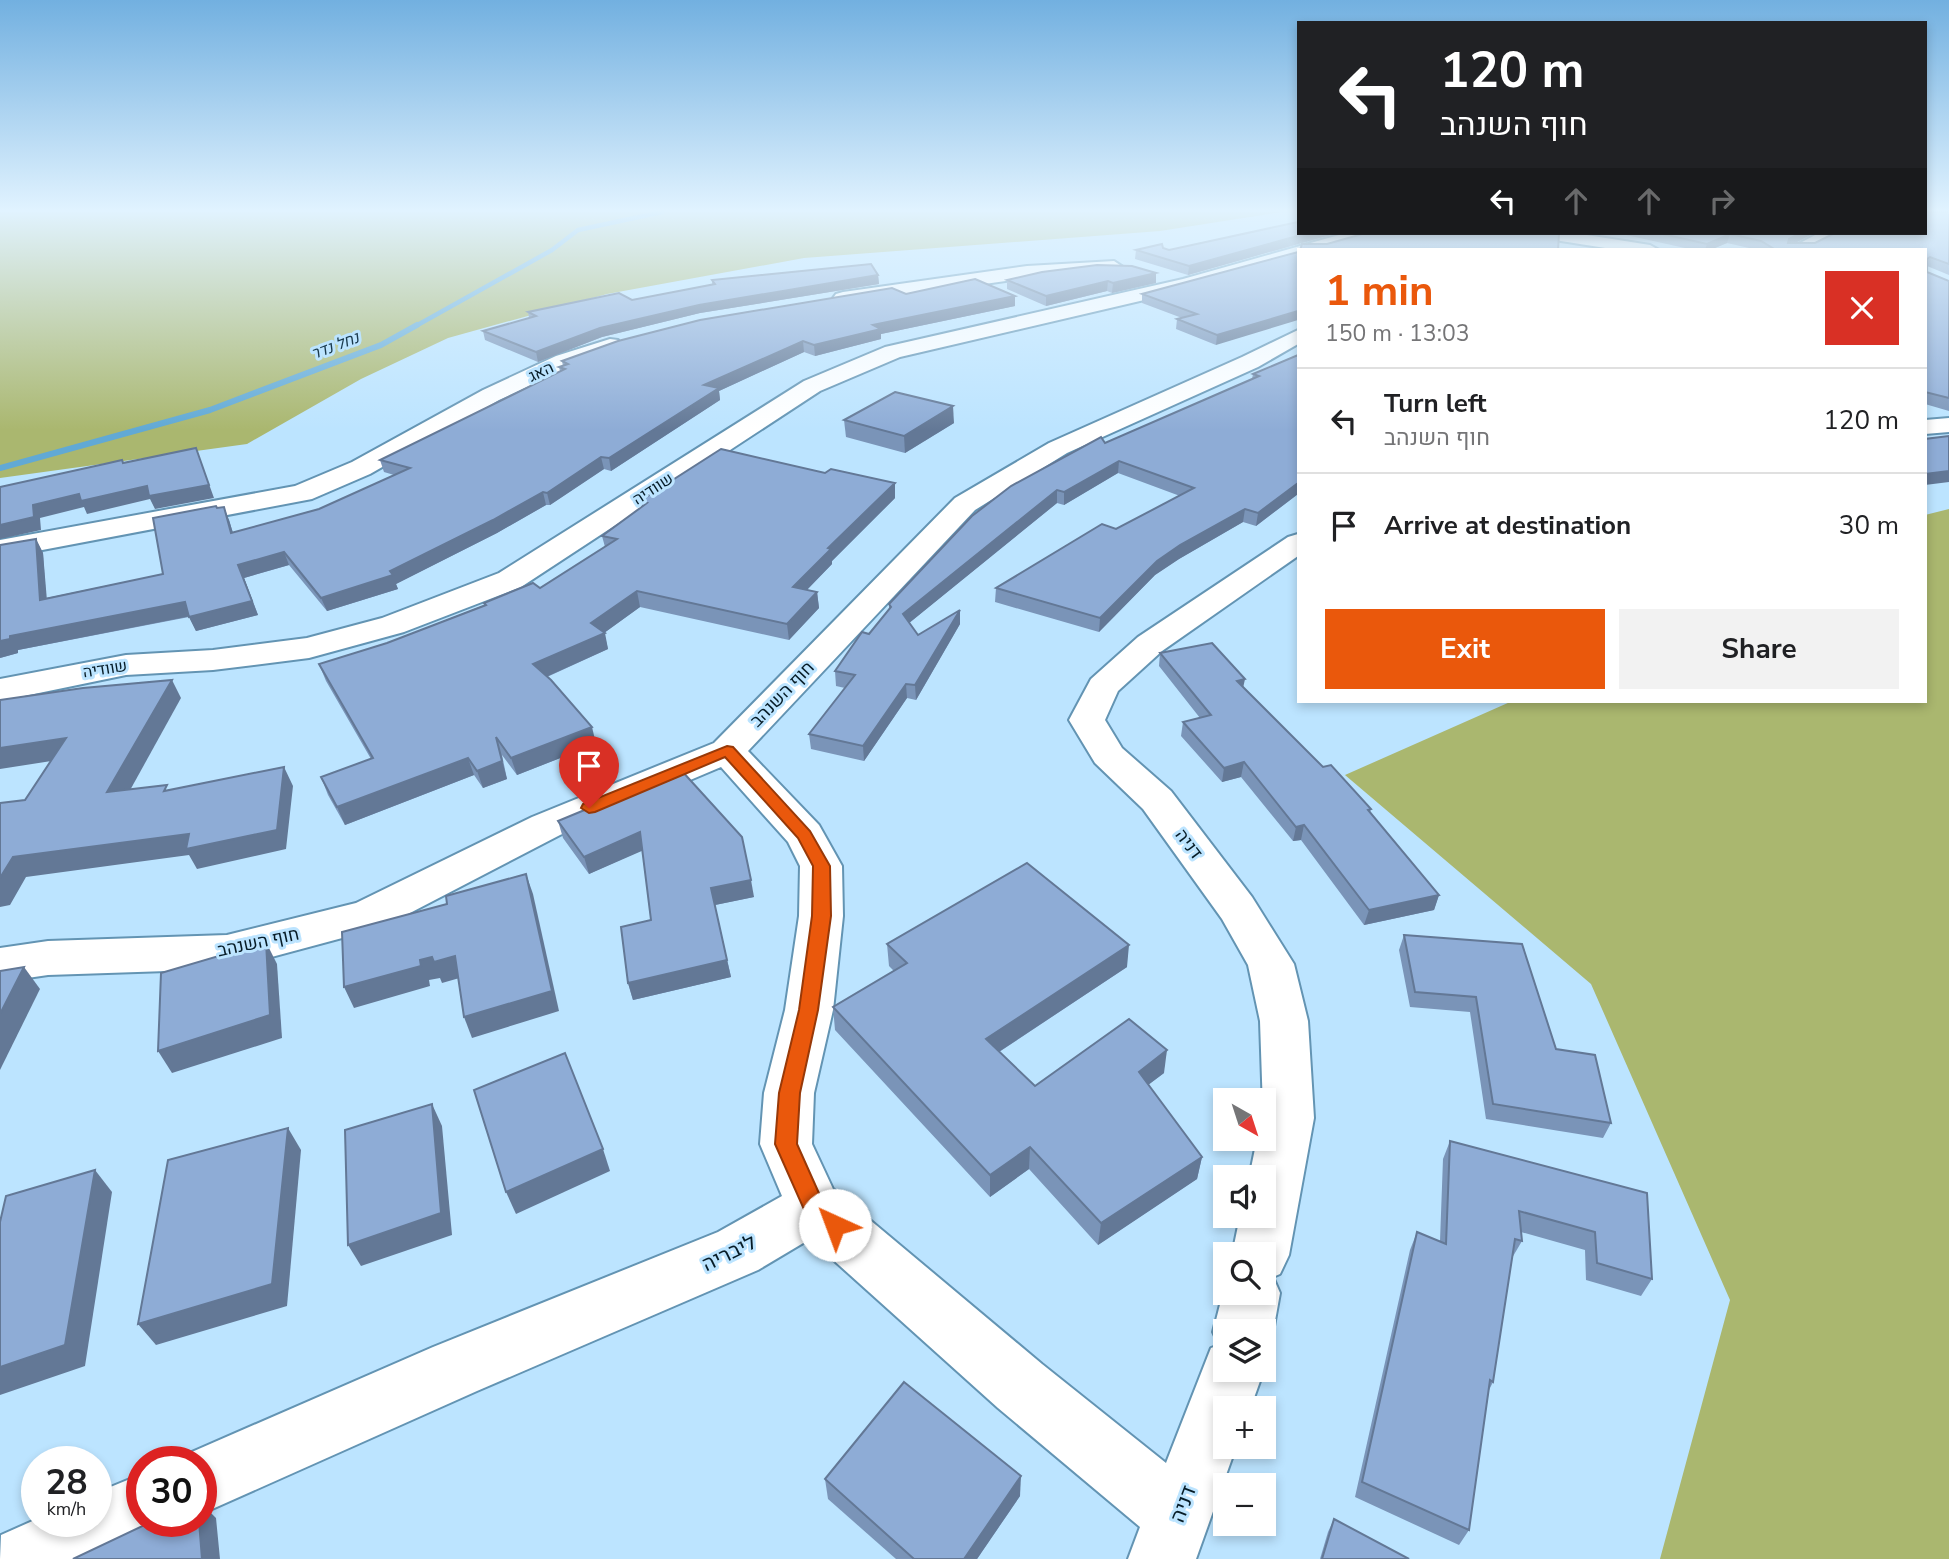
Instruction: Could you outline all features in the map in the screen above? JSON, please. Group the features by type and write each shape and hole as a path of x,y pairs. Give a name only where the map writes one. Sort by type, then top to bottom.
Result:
{"street":[{"path":"824,301 938,285"},
{"name":"שוודיה","path":"0,690 126,665 212,660 309,648 393,625 510,580 813,386 858,365 929,342 1184,285"},
{"name":"חוף השנהב","path":"0,965 48,958 226,952 368,916 546,826 727,751 965,504 1058,448 1250,362 1297,337"},
{"name":"האג","path":"0,549 302,493 361,468 491,395 553,366 611,344 637,338"},
{"path":"1927,427 1949,425"},
{"name":"דניה","path":"1262,1242 1289,1118 1284,1021 1271,964 1237,908 1157,800 1108,755 1087,720 1103,686 1150,644 1297,544"},
{"path":"727,751 804,835 821,866 821,916 808,1010 789,1093 786,1144 814,1207 1020,1386 1171,1537"},
{"name":"ליבריה","path":"217,1474 455,1369 738,1251 814,1207"},
{"name":"דניה","path":"1171,1537 1229,1382"},
{"path":"25,1559 126,1514"}],"green space":[{"path":"0,285 658,285 607,294 448,338 361,379 247,444 0,478"},
{"path":"1949,509 1949,1559 1660,1559 1730,1300 1591,984 1345,775 1508,703 1927,703 1927,514"}],"building":[{"path":"711,285 820,285 699,305 600,328 536,352 483,331 536,316 528,312 619,293 632,300"},
{"path":"949,285 989,285 1015,296 873,325 881,329 814,345 803,341 704,385 719,388 609,458 601,457 547,493 543,492 390,571 393,575 321,598 284,552 238,565 252,601 189,617 185,602 10,636 10,639 0,641 0,545 36,539 40,600 163,574 153,518 216,506 224,507 231,533 319,509 410,468 380,460 565,369 559,367 568,364 562,361 618,341 700,320 892,288 906,294"},
{"path":"1019,285 1092,285 1046,296"},
{"path":"1176,285 1297,285 1297,311 1217,335 1177,319 1197,314 1142,294"},
{"path":"1927,285 1949,285 1949,398 1927,392"},
{"path":"1297,355 1297,484 1258,513 1245,509 1180,545 1157,561 1100,618 996,588 1102,524 1116,529 1194,488 1119,461 1064,492 1057,490 903,614 918,635 960,610 915,685 906,684 863,746 809,734 855,675 835,671 862,632 869,634 891,607 889,604 972,516 1011,486 1101,437 1105,443 1259,376 1253,374"},
{"path":"895,392 953,406 904,436 844,420"},
{"path":"1949,436 1949,471 1927,474 1927,439"},
{"path":"196,448 209,485 149,496 147,486 81,501 79,494 33,505 34,517 0,525 0,487 122,460 123,463"},
{"path":"721,449 825,473 831,469 895,483 828,548 831,549 793,587 817,592 787,624 637,591 591,623 605,633 533,664 551,680 592,727 511,758 496,737 502,761 477,771 468,758 337,807 321,777 373,758 319,664 387,643 486,605 484,603 533,583 540,588 617,539 602,536 647,503 640,501"},
{"path":"1212,643 1245,679 1237,681 1323,767 1331,765 1371,809 1368,810 1439,895 1369,910 1304,825 1296,827 1244,762 1224,768 1183,722 1211,715 1160,653"},
{"path":"172,680 107,792 167,785 164,791 284,767 277,830 186,849 189,834 13,857 0,878 0,803 25,800 66,738 0,748 0,700 83,688"},
{"path":"681,770 742,837 751,880 711,888 727,960 628,983 621,927 651,920 640,832 584,857 558,821"},
{"path":"1027,863 1129,945 986,1039 1035,1086 1129,1019 1167,1050 1139,1072 1202,1157 1101,1223 1030,1147 990,1175 833,1007 907,963 887,944"},
{"path":"526,874 552,991 464,1017 455,956 434,962 432,957 420,960 421,966 344,987 342,932 447,904 446,896"},
{"path":"1404,935 1522,944 1556,1049 1595,1055 1611,1123 1493,1104 1476,997 1415,992"},
{"path":"266,942 270,1015 158,1051 161,973"},
{"path":"24,967 0,1014 0,971"},
{"path":"565,1053 603,1149 506,1192 474,1090"},
{"path":"432,1104 441,1213 348,1245 345,1130"},
{"path":"288,1128 272,1284 138,1324 168,1160"},
{"path":"1450,1141 1647,1193 1652,1279 1597,1263 1595,1232 1519,1211 1522,1241 1515,1239 1493,1382 1490,1380 1469,1530 1362,1482 1417,1232 1446,1244"},
{"path":"95,1170 65,1345 0,1367 0,1222 6,1196"},
{"path":"904,1382 1021,1476 964,1559 914,1559 825,1479"},
{"path":"1334,1519 1409,1559 1322,1559"},
{"path":"126,1534 126,1537 200,1537 202,1559 73,1559"}],"waterway":[{"name":"נחל נדר","path":"414,327 490,285"},
{"name":"נחל נדר","path":"0,468 210,410 381,345 417,325"}],"route":[{"path":"589,808 727,751 804,835 821,866 821,916 808,1010 789,1093 786,1144 814,1207 835,1225"}]}
